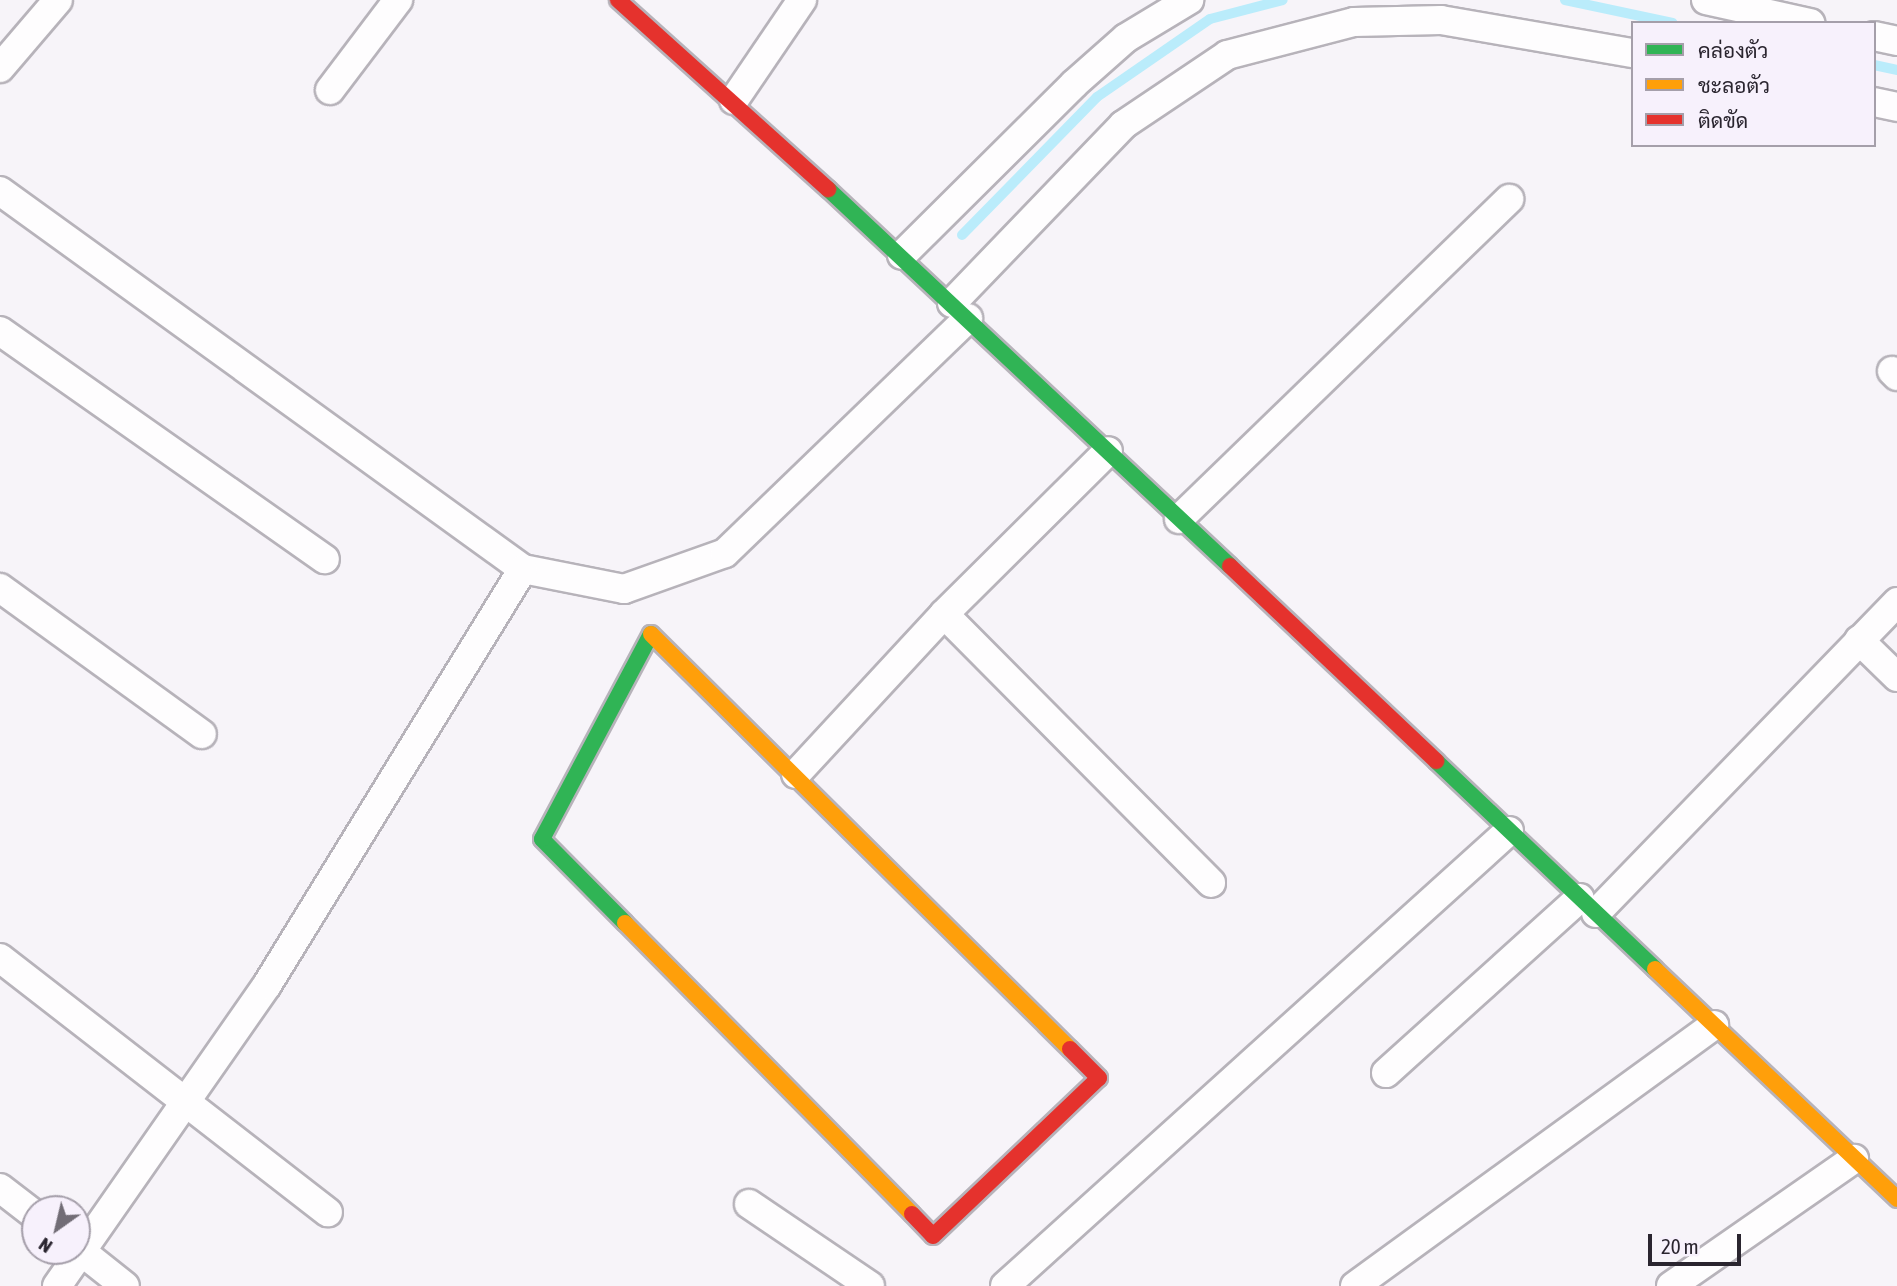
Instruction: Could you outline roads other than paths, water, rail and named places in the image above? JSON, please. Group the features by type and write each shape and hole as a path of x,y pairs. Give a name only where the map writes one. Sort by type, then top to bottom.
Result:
{"main road":[{"path":"618,0 734,100 902,255 1897,1199"},
{"path":"652,634 796,774 1099,1078 933,1236 542,839 652,634"}],"street":[{"path":"0,68 58,0"},
{"path":"330,90 398,0"},
{"path":"734,100 802,0"},
{"path":"902,255 1074,84 1126,38 1189,0"},
{"path":"1809,21 1820,0"},
{"path":"1713,1 1803,21"},
{"path":"0,191 523,569 624,589 725,553 960,310 1123,125 1227,55 1354,22 1441,20 1631,53"},
{"path":"1876,36 1897,41"},
{"path":"1876,102 1897,107"},
{"path":"1180,519 1509,199"},
{"path":"0,331 325,559"},
{"path":"796,774 944,614 1108,451"},
{"path":"91,1235 188,1104 523,569"},
{"path":"0,588 202,734"},
{"path":"1386,1073 1588,905 1897,602"},
{"path":"944,614 1211,883"},
{"path":"1859,640 1897,677"},
{"path":"1005,1286 1509,831"},
{"path":"0,958 328,1212"},
{"path":"1355,1286 1714,1025"},
{"path":"1671,1286 1854,1158"},
{"path":"0,1188 21,1204"},
{"path":"749,1204 870,1286"},
{"path":"91,1259 125,1286"},
{"path":"57,1286 70,1265"}],"waterway":[{"path":"962,235 1097,97 1210,19 1283,0"},
{"path":"1565,0 1664,21"},
{"path":"1876,65 1897,70"}]}
